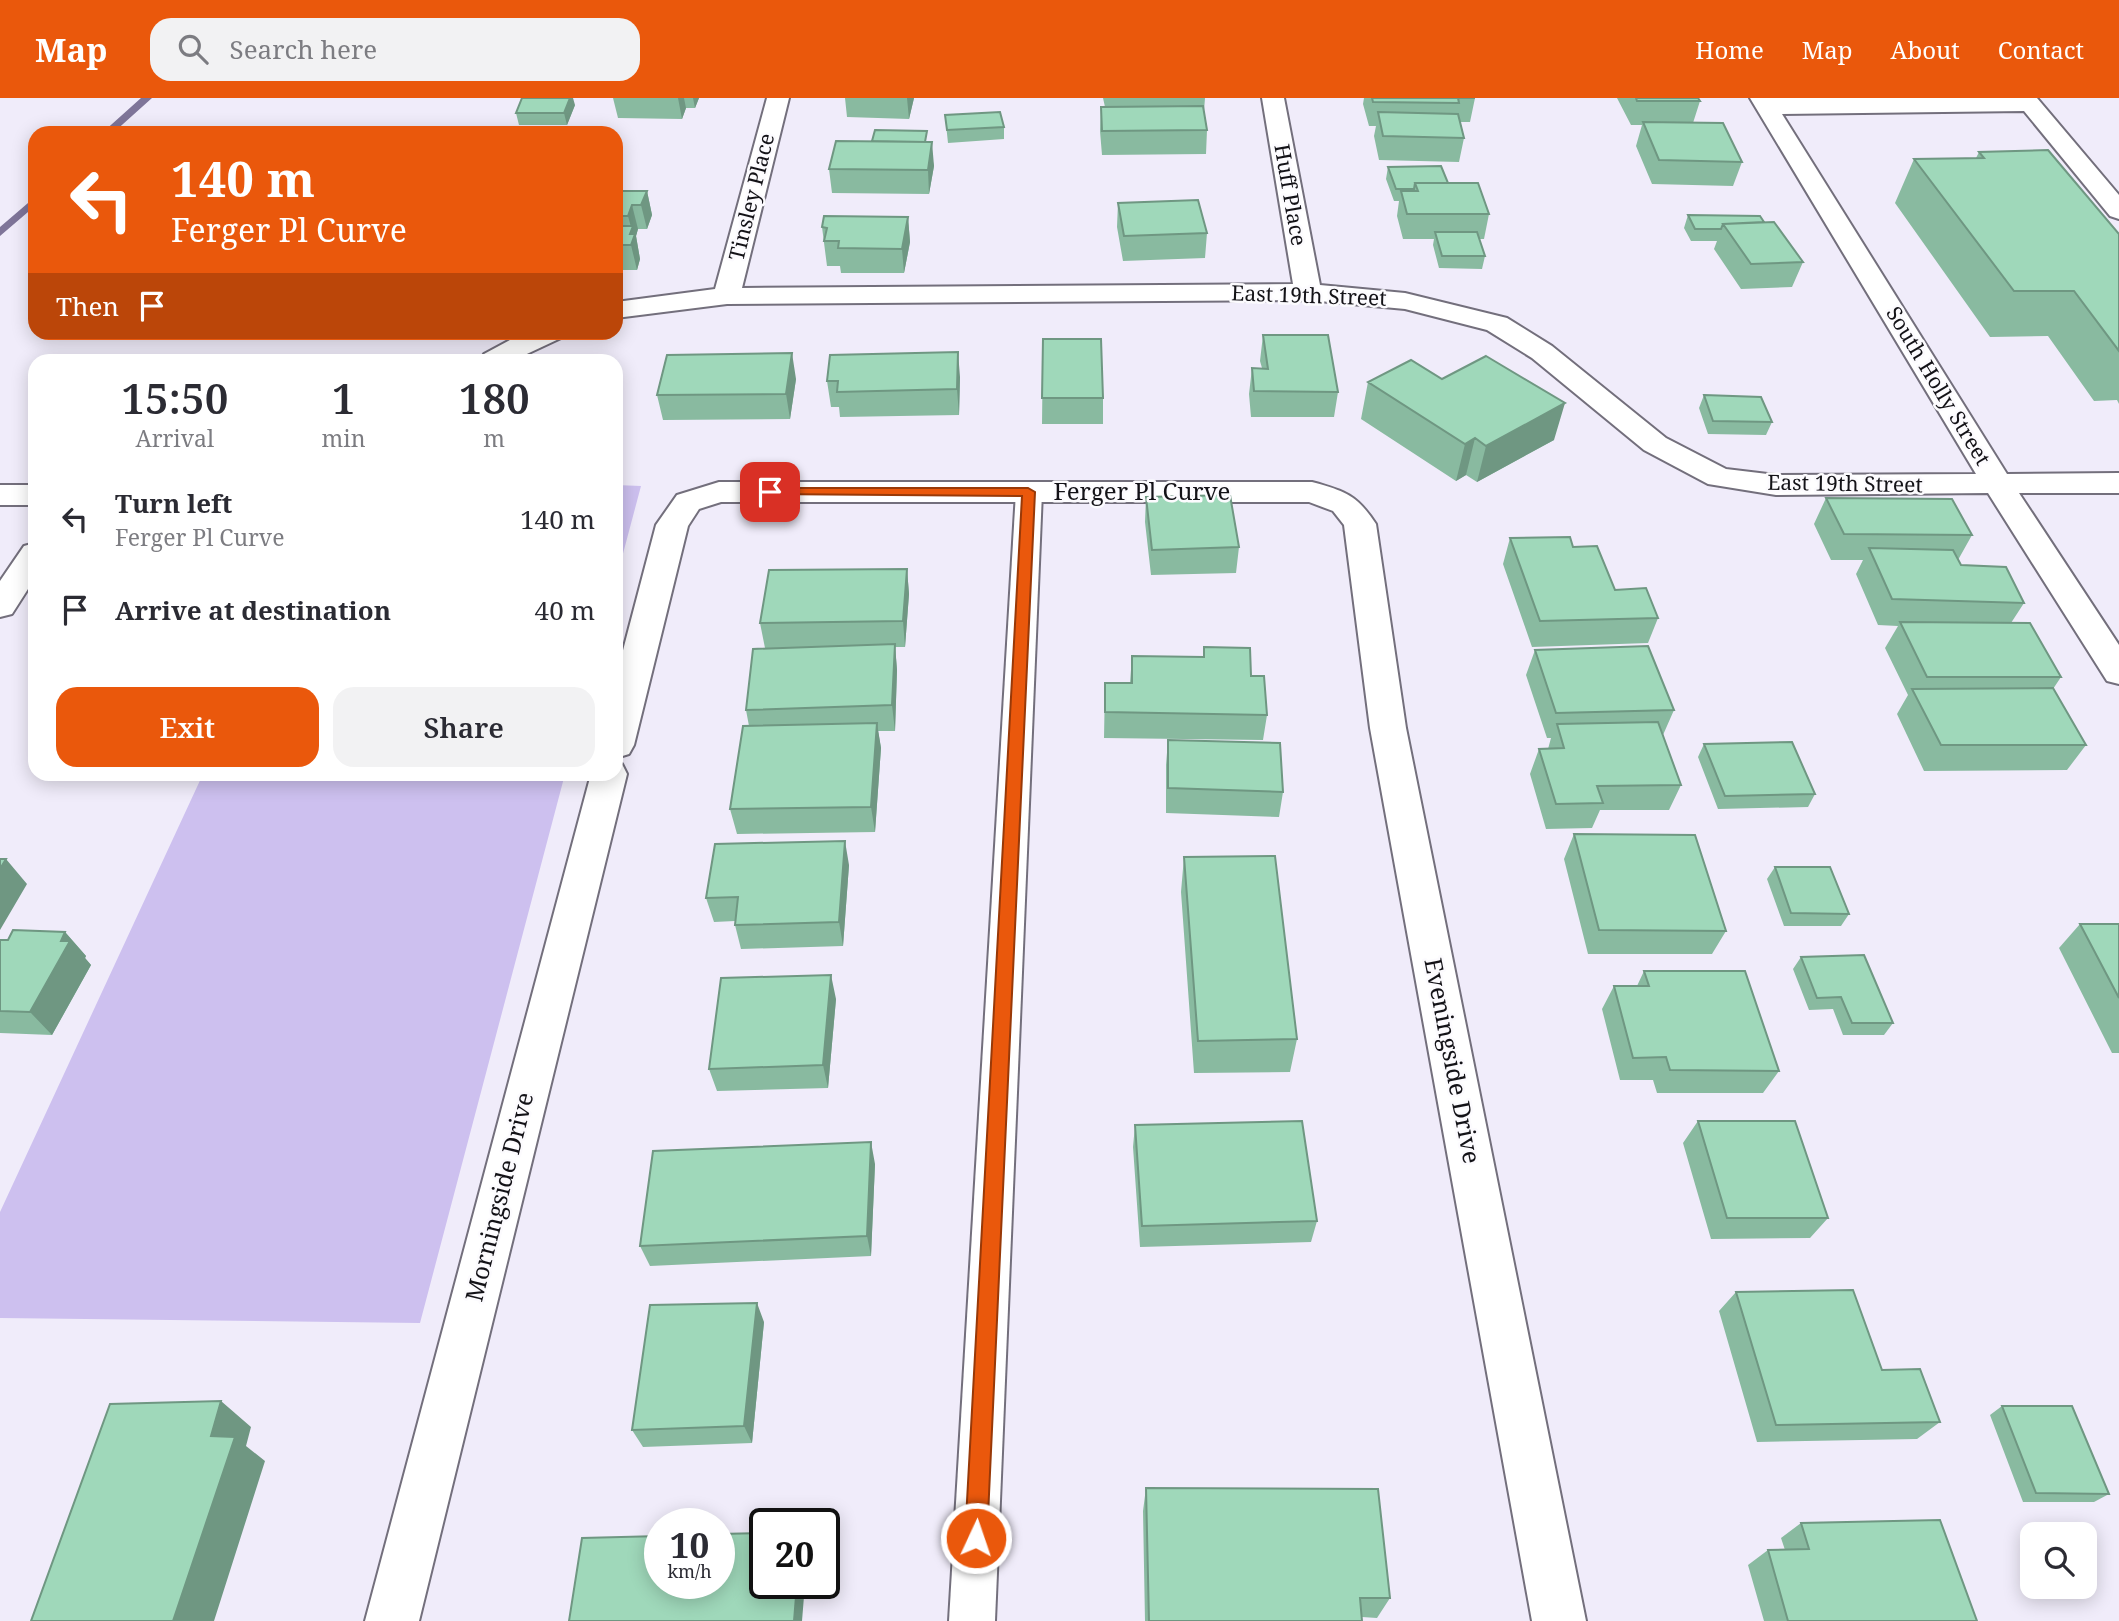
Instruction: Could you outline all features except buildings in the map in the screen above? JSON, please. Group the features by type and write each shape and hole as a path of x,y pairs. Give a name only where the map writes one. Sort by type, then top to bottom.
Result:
{"street":[{"name":"Tinsley Place","path":"727,296 778,98"},
{"name":"Huff Place","path":"1273,98 1308,292"},
{"path":"1764,103 2028,101 2119,211"},
{"name":"South Holly Street","path":"1764,103 1999,486 2119,672"},
{"name":"East 19th Street","path":"623,309 727,296 1308,292 1405,300 1497,324 1542,352 1655,444 1719,477 1776,485 1999,486 2119,483"},
{"path":"505,354 532,340"},
{"name":"Ferger Pl Curve","path":"623,718 672,525 688,502 719,492 1312,492 1344,504"},
{"path":"0,495 28,495"},
{"name":"Eveningside Drive","path":"1344,504 1360,524 1388,728 1559,1621"},
{"path":"0,606 28,563"},
{"name":"Morningside Drive","path":"392,1621 607,781"}],"lane":[{"path":"972,1621 1028,492"}],"shaded area":[{"path":"623,485 641,486 623,554"},
{"path":"200,781 563,781 420,1323 0,1318 0,1212"}],"waterway":[{"path":"115,126 147,98"},
{"path":"0,233 28,207"}],"route":[{"path":"770,492 1028,492 976,1538"}]}
